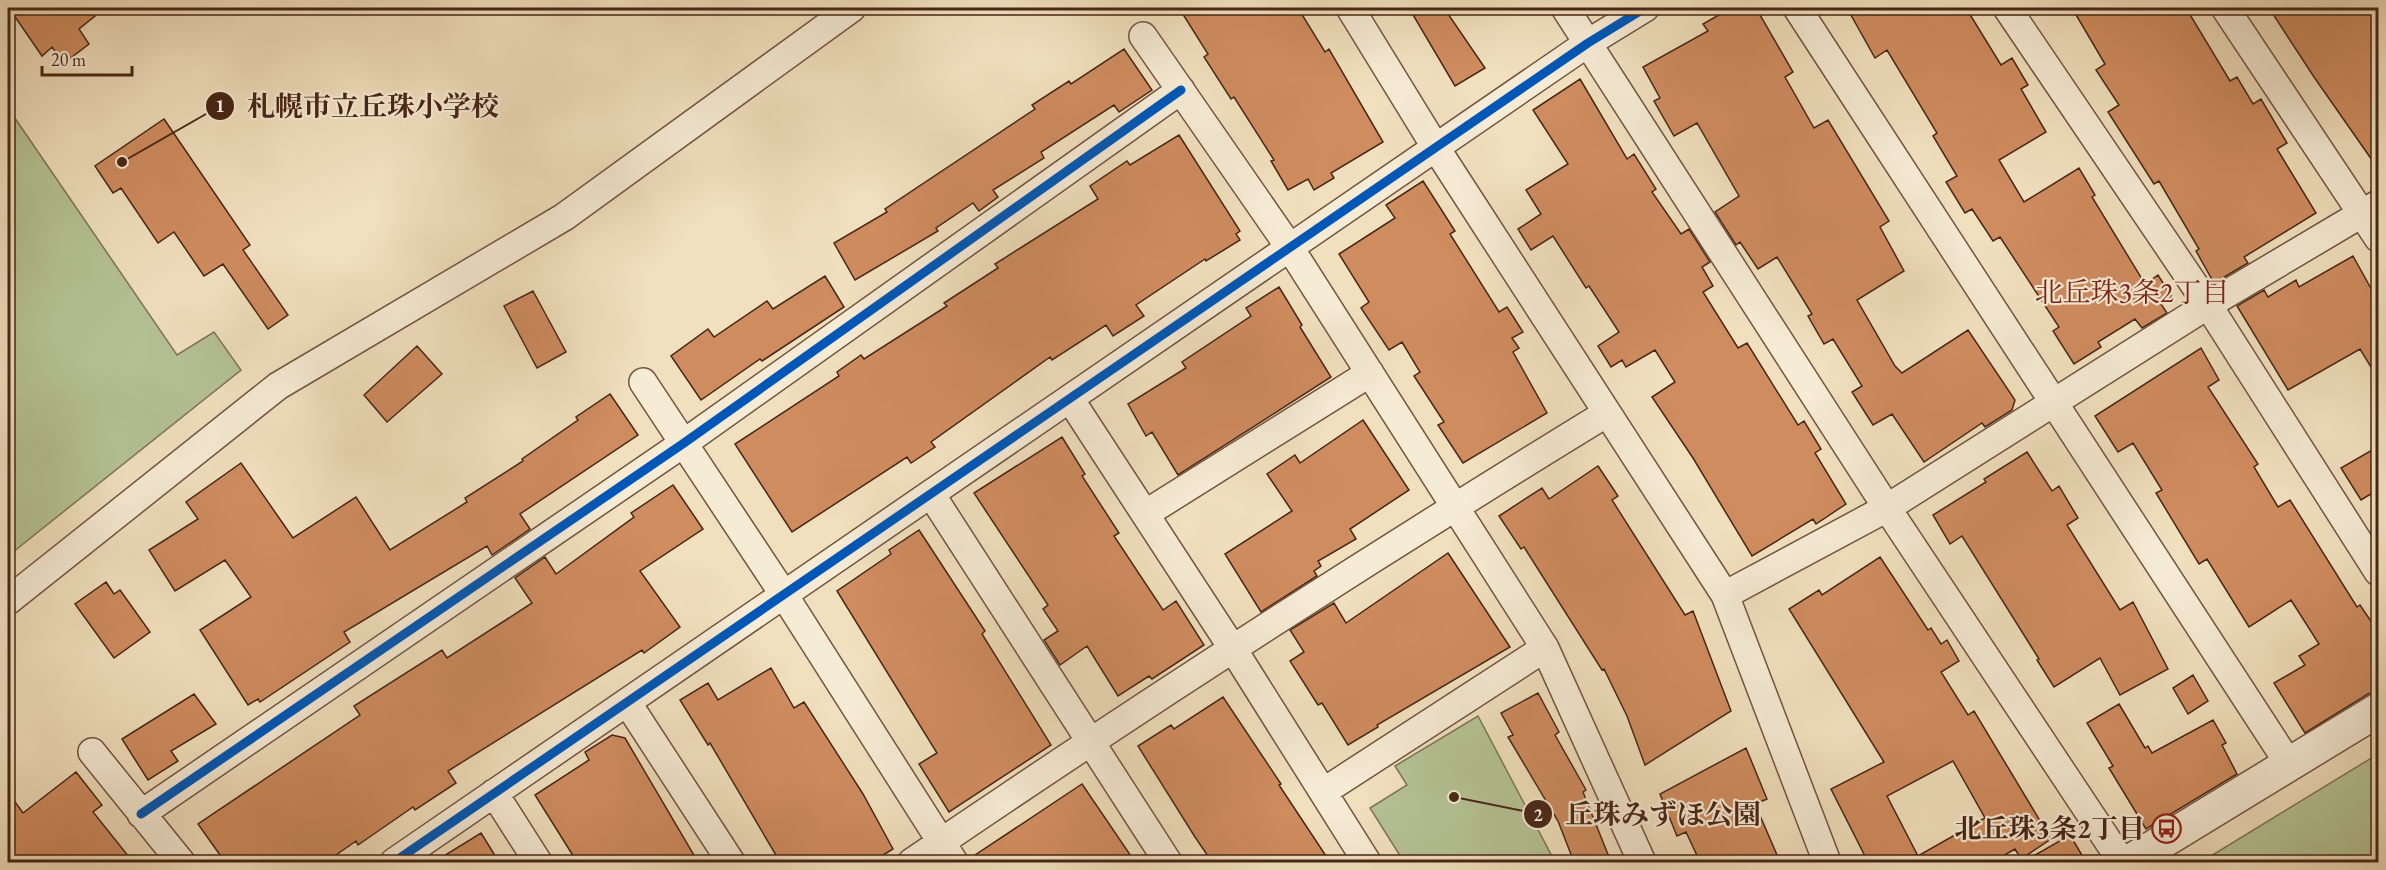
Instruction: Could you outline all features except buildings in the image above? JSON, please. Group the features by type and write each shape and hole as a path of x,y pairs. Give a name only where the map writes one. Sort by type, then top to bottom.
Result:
{"street":[{"path":"8,601 278,386 564,217 852,8"},
{"path":"1350,8 1436,148 1725,595 1827,862"},
{"path":"1565,8 1887,508 2122,862"},
{"path":"394,862 1588,44 1645,8"},
{"path":"1797,8 2289,764"},
{"path":"2007,8 2208,305 2379,572"},
{"path":"2225,8 2371,209 2379,238"},
{"path":"1143,36 1290,248 1545,648 1642,862"},
{"path":"141,814 684,443 1181,90"},
{"path":"1725,595 1887,508 2208,305 2371,209"},
{"path":"1145,514 1370,373"},
{"path":"643,382 784,595 947,852"},
{"path":"1070,399 1233,649 1367,862"},
{"path":"912,862 947,852 1090,742 1455,506 1607,412"},
{"path":"931,494 1168,862"},
{"path":"1323,792 1545,648"},
{"path":"627,702 731,862"},
{"path":"2129,862 2379,710"},
{"path":"92,752 181,862"},
{"path":"495,793 538,862"}],"green space":[{"path":"8,108 177,355 214,332 241,370 8,556"},
{"path":"1478,716 1555,862 1404,862 1370,808 1407,785 1395,766"},
{"path":"2378,754 2378,862 2201,862"}],"cycle path":[{"path":"394,862 1588,43 1645,8"},
{"path":"141,814 684,443 1181,90"}],"place":[{"name":"札幌市立丘珠小学校","path":"122,162"},
{"name":"丘珠みずほ公園","path":"1454,797"},
{"name":"北丘珠3条2丁目","path":"2166,828"}],"district":[{"name":"北丘珠3条2丁目","path":"2132,292"}]}
